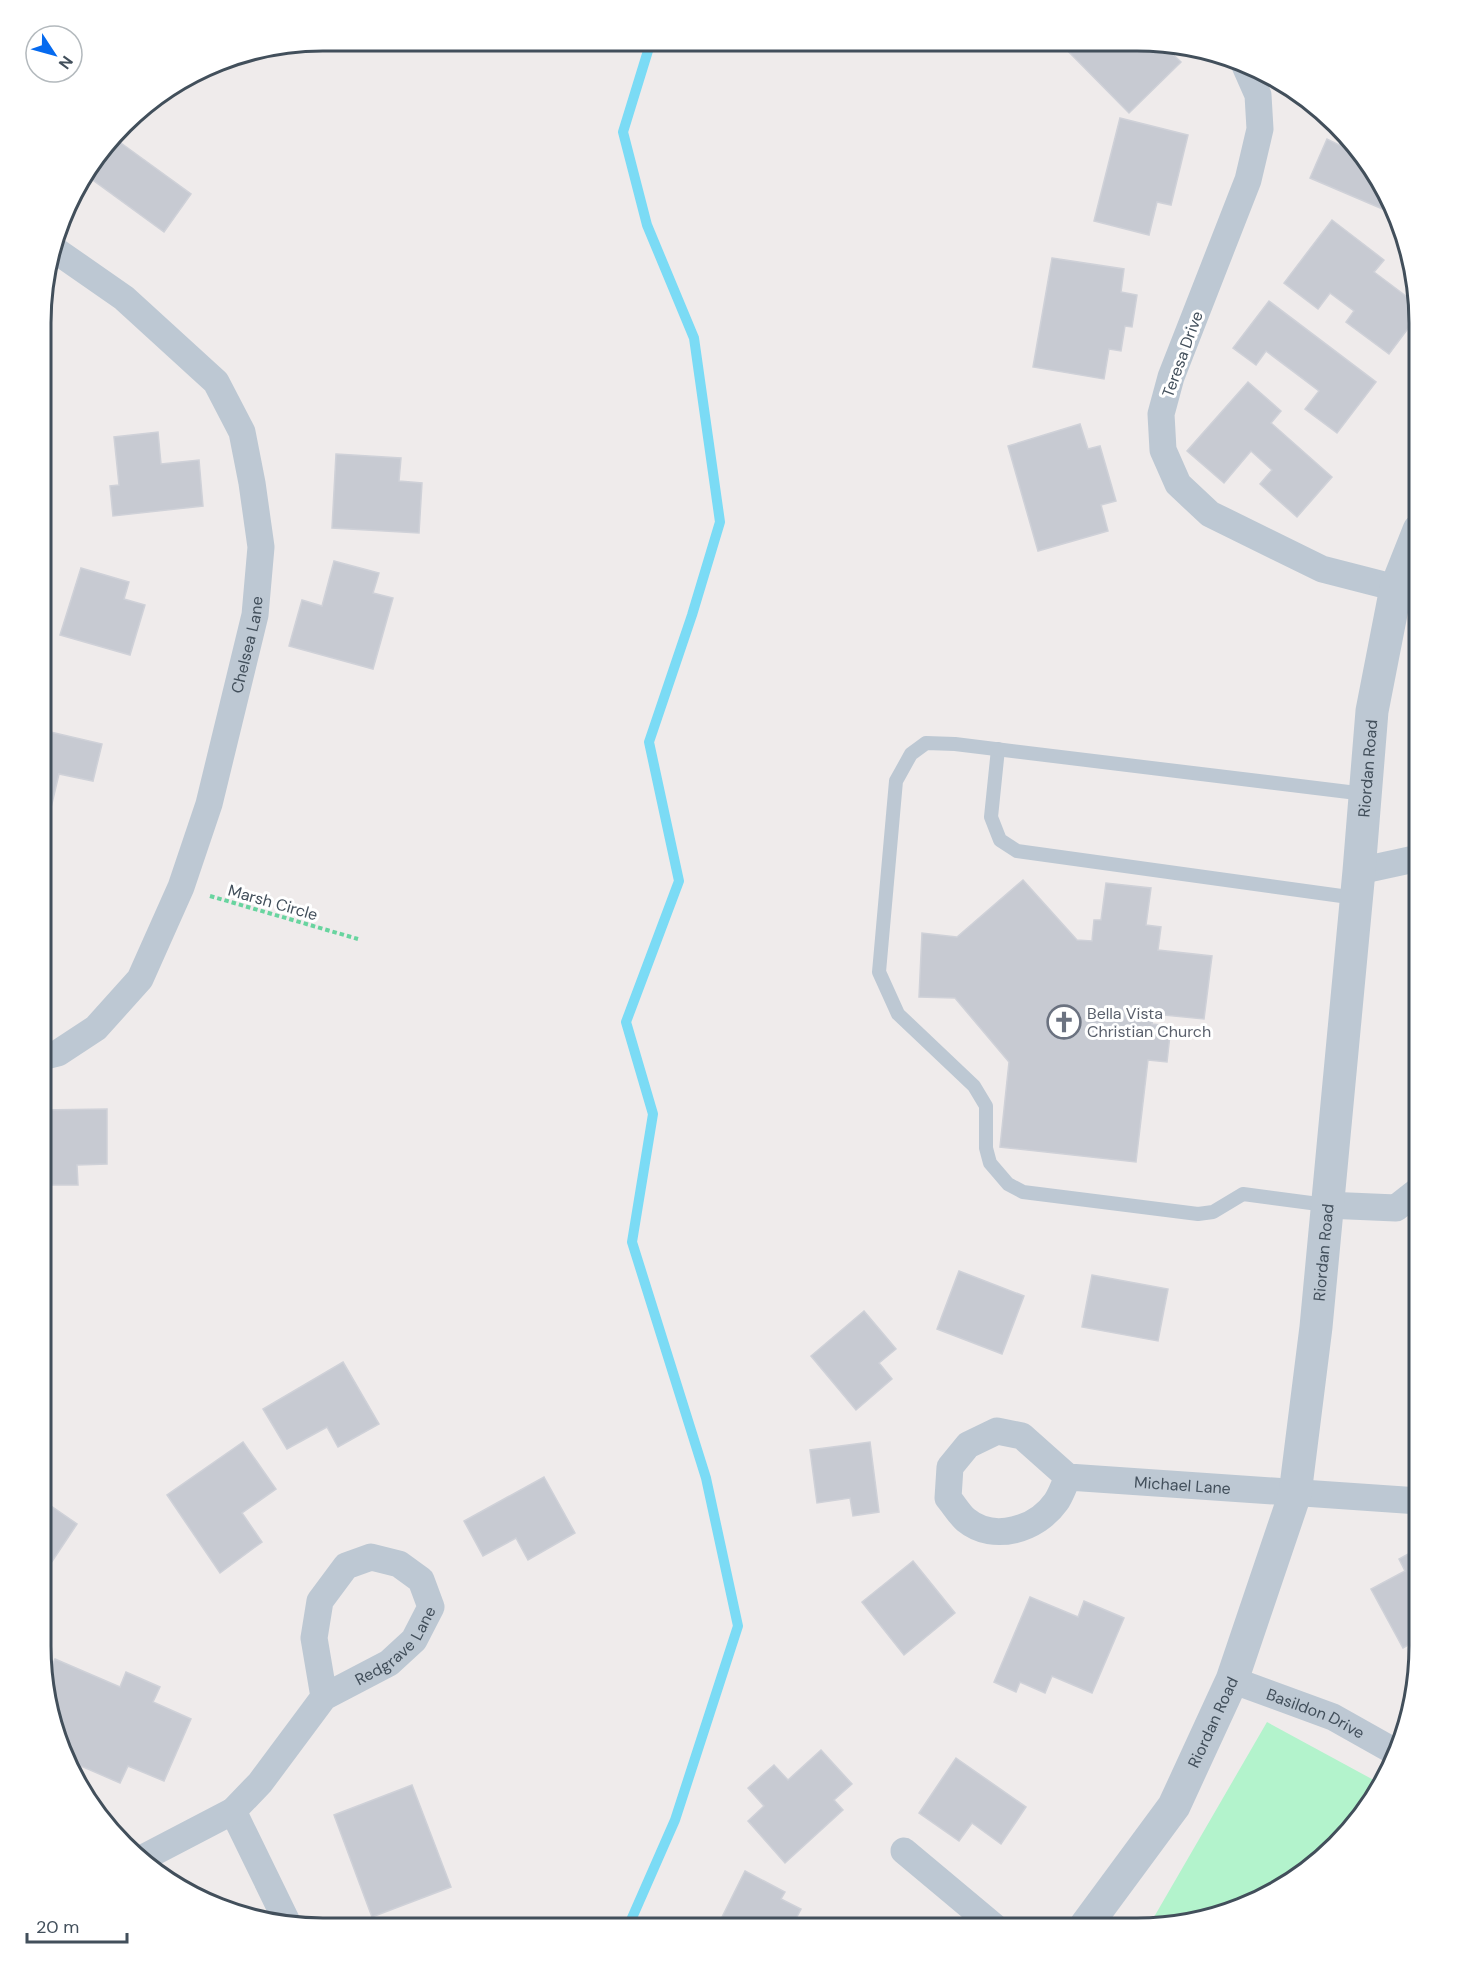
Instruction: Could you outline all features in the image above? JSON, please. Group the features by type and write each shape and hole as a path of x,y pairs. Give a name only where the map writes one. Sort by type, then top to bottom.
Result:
{"street":[{"name":"Teresa Drive","path":"1249,75 1258,95 1260,129 1248,180 1171,377 1161,414 1163,450 1178,484 1210,514 1322,569 1408,586"},
{"name":"Chelsea Lane","path":"51,1055 58,1053 96,1028 140,979 181,887 209,804 255,615 261,547 242,432 216,382 124,298 60,253"},
{"name":"Riordan Road","path":"1091,1918 1174,1806 1232,1680 1295,1494 1316,1327 1358,885 1372,711 1408,586"},
{"path":"1358,885 1409,862"},
{"path":"1326,1205 1395,1208 1409,1198"},
{"name":"Michael Lane","path":"1068,1477 1409,1500"},
{"name":"Redgrave Lane","path":"149,1855 233,1811 260,1783 324,1697 389,1664 414,1640 431,1607 422,1580 399,1564 371,1557 346,1566 320,1601 314,1638 324,1697"},
{"name":"Basildon Drive","path":"1232,1680 1333,1717 1389,1749"},
{"path":"233,1811 285,1916"},
{"path":"904,1851 984,1918"}],"lane":[{"path":"1326,1205 1243,1194 1213,1212 1198,1214 1023,1192 1008,1184 990,1163 986,1148 986,1107 974,1086 898,1014 879,972 896,781 911,754 926,743 998,749 1365,794"},
{"path":"998,749 991,817 1000,840 1017,851 1358,885"}],"path":[{"name":"Marsh Circle","path":"181,887 358,939"}],"green space":[{"path":"1267,1722 1374,1780 1342,1825 1303,1862 1273,1882 1225,1904 1208,1909 1154,1917"}],"building":[{"path":"1068,51 1171,53 1181,62 1129,113"},
{"path":"1120,118 1188,135 1171,205 1157,202 1149,235 1094,221"},
{"path":"1327,139 1339,145 1340,142 1353,157 1373,187 1384,210 1310,178"},
{"path":"120,142 191,194 164,232 92,179"},
{"path":"1332,220 1384,260 1374,272 1408,297 1409,327 1389,354 1346,322 1354,311 1330,293 1318,309 1284,283"},
{"path":"1052,258 1124,269 1121,292 1137,295 1132,327 1125,326 1121,351 1109,349 1104,379 1033,367"},
{"path":"1269,301 1376,382 1337,433 1305,409 1319,391 1266,351 1256,365 1233,348"},
{"path":"1248,382 1281,411 1271,423 1332,477 1297,517 1260,484 1272,470 1251,451 1224,483 1187,451"},
{"path":"1080,424 1088,449 1100,446 1116,501 1101,505 1108,531 1038,551 1008,446"},
{"path":"158,432 161,464 199,460 203,506 113,516 110,486 119,485 114,437"},
{"path":"336,454 401,458 399,481 422,483 419,533 332,528"},
{"path":"334,561 379,573 373,593 393,598 373,669 289,646 302,600 322,606"},
{"path":"81,568 129,582 124,599 145,605 130,655 60,635"},
{"path":"51,732 102,744 93,781 59,774 51,808"},
{"name":"Bella Vista Christian Church","path":"1023,880 1077,940 1092,941 1094,920 1101,920 1106,883 1151,888 1146,925 1161,927 1158,950 1212,956 1204,1019 1154,1014 1152,1024 1171,1026 1167,1062 1148,1060 1136,1162 1000,1147 1009,1062 955,998 919,997 922,933 957,937"},
{"path":"107,1109 107,1164 77,1165 78,1185 51,1185 51,1110"},
{"path":"959,1271 1024,1296 1002,1354 937,1329"},
{"path":"1092,1275 1168,1289 1158,1341 1082,1327"},
{"path":"864,1311 896,1349 879,1363 892,1379 856,1410 811,1356"},
{"path":"343,1362 379,1424 338,1447 327,1427 287,1449 263,1409"},
{"path":"243,1442 276,1489 242,1513 262,1542 220,1573 167,1495"},
{"path":"870,1442 879,1512 853,1516 850,1498 817,1503 810,1450"},
{"path":"544,1477 575,1533 528,1560 516,1538 483,1556 464,1521"},
{"path":"51,1506 77,1524 51,1563"},
{"path":"1409,1554 1409,1645 1403,1648 1371,1589 1405,1571 1399,1559"},
{"path":"913,1561 955,1613 904,1655 862,1602"},
{"path":"1030,1597 1078,1617 1084,1601 1124,1618 1092,1693 1052,1676 1045,1693 1020,1682 1016,1692 994,1682"},
{"path":"55,1659 120,1687 126,1672 160,1687 153,1702 191,1719 164,1781 128,1766 120,1783 78,1765 60,1717 52,1666"},
{"path":"821,1750 852,1784 834,1800 843,1810 785,1863 748,1821 764,1806 748,1788 774,1765 788,1780"},
{"path":"956,1758 1026,1807 1001,1844 972,1823 959,1841 919,1813"},
{"path":"412,1785 451,1887 372,1917 334,1815"},
{"path":"745,1871 785,1892 781,1899 801,1909 796,1918 722,1918"}],"waterway":[{"path":"632,1918 675,1820 738,1626 706,1478 632,1242 653,1114 626,1022 679,881 649,742 692,615 720,522 694,338 647,225 623,132 648,51"}],"place":[{"name":"Bella Vista Christian Church","path":"1064,1022"}]}
